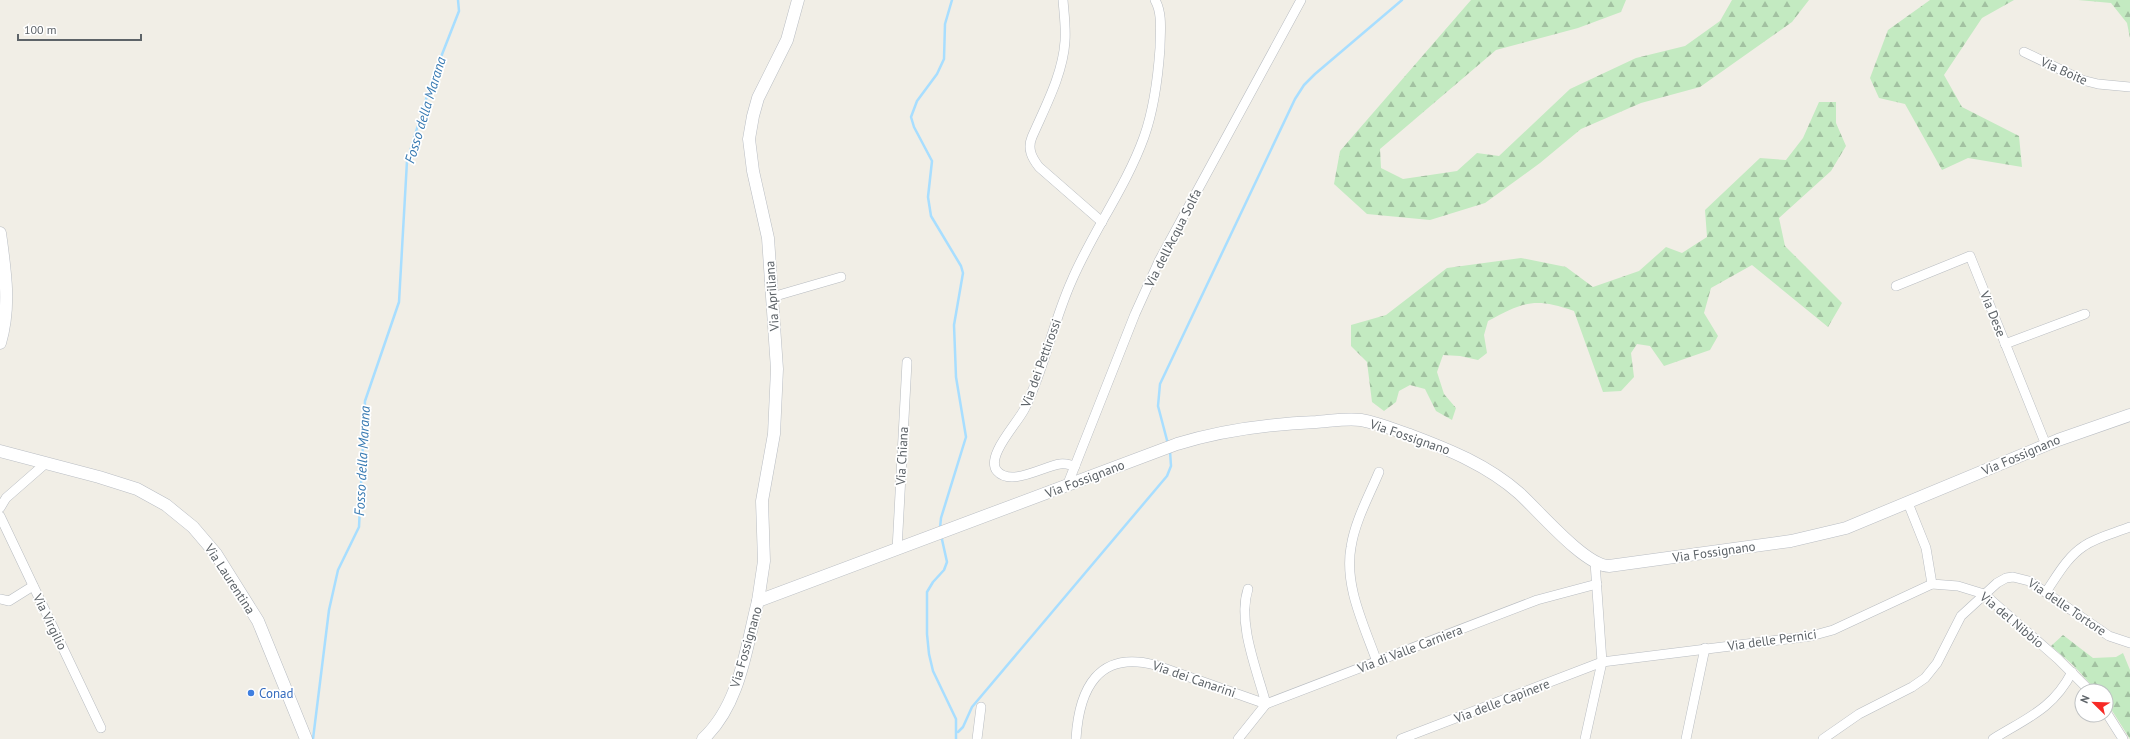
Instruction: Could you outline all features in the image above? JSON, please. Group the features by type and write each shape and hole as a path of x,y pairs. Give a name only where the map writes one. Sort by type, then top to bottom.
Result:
{"street":[{"name":"Via Apriliana","path":"758,601 764,562 762,501 774,441 777,406 776,353 768,238 753,171 750,133 758,98 787,40 798,0"},
{"path":"1063,0 1066,34 1063,56 1058,74 1032,137 1030,151 1034,161 1042,170 1102,222"},
{"name":"Via dei Pettirossi","path":"1075,466 1059,464 1021,476 1010,477 998,472 994,465 994,460 999,447 1020,418 1028,403 1066,292 1139,150 1149,122 1156,85 1159,53 1160,15 1155,0"},
{"name":"Via dell'Acqua Solfa","path":"1067,486 1135,314 1159,261 1301,0"},
{"name":"Via Boite","path":"2024,52 2082,80 2098,84 2130,87"},
{"path":"0,233 7,298 5,323 0,343"},
{"name":"Via Dese","path":"1896,286 1970,256 2046,445"},
{"path":"772,297 841,277"},
{"path":"2005,344 2085,314"},
{"name":"Via Chiana","path":"897,550 907,362"},
{"name":"Via Fossignano","path":"703,739 719,720 735,689 758,601 1177,444 1215,433 1279,424 1352,420 1378,424 1456,452 1490,470 1519,493 1565,538 1595,562 1613,566 1805,538 1853,526 2046,445 2130,415"},
{"name":"Via Laurentina","path":"0,451 117,482 150,495 178,513 196,530 216,554 258,621 306,739"},
{"path":"0,508 6,498 46,463"},
{"path":"1377,662 1353,591 1349,565 1354,533 1379,472"},
{"path":"1908,503 1926,548 1932,584"},
{"name":"Via Virgilio","path":"0,516 101,728"},
{"path":"2046,592 2078,550 2130,527"},
{"path":"1585,739 1602,662 1595,562"},
{"name":"Via delle Tortore","path":"1823,739 1859,714 1912,687 1925,678 1938,663 1960,618 1984,594 2001,580 2013,577 2026,579 2112,637 2130,643"},
{"name":"Via di Valle Carniera","path":"1266,704 1537,600 1597,584"},
{"name":"Via del Nibbio","path":"1932,584 1958,586 1984,594 2082,683"},
{"name":"Via delle Pernici","path":"1602,662 1705,648 1772,643 1822,634 1932,584"},
{"path":"0,599 9,601 33,586"},
{"path":"1238,739 1266,704 1246,626 1244,603 1248,589"},
{"path":"1686,739 1705,648"},
{"name":"Via dei Canarini","path":"1076,739 1083,699 1087,688 1104,669 1120,662 1137,661 1155,665 1266,704"},
{"name":"Via delle Capinere","path":"1401,739 1602,662"},
{"path":"1993,739 2045,707 2061,690 2072,672"},
{"path":"977,739 981,707"},
{"path":"2113,723 2123,739"}],"green space":[{"path":"1471,0 1626,0 1621,12 1578,28 1496,50 1380,149 1381,168 1403,179 1457,171 1477,153 1499,156 1570,89 1636,58 1685,46 1720,21 1732,0 1809,0 1792,22 1700,87 1641,103 1581,129 1540,163 1485,203 1430,220 1367,214 1334,184 1340,151"},
{"path":"1930,0 2014,0 1982,18 1944,75 1962,107 2019,136 2022,167 1968,158 1942,170 1905,104 1879,98 1870,78 1888,30"},
{"path":"2078,0 2130,0 2130,38 2127,23 2111,3"},
{"path":"1819,102 1836,102 1836,123 1846,146 1831,171 1779,218 1785,246 1842,303 1828,327 1752,265 1711,288 1704,313 1718,336 1710,350 1664,366 1650,346 1637,344 1631,353 1634,377 1621,391 1603,392 1574,311 1549,304 1539,303 1511,309 1488,321 1484,335 1487,353 1478,360 1460,356 1443,355 1437,372 1444,394 1456,408 1452,420 1436,411 1425,389 1410,385 1399,391 1396,402 1384,411 1372,402 1367,362 1351,346 1351,325 1386,315 1447,268 1521,258 1566,267 1593,287 1639,271 1666,247 1682,253 1707,237 1705,210 1760,158 1786,160 1803,138"},
{"path":"2063,635 2093,658 2116,657 2123,653 2130,670 2130,739 2114,714 2114,683 2090,683 2073,665 2051,646"}],"waterway":[{"name":"Fosso della Marana","path":"313,739 329,610 338,570 359,527 365,401 399,302 407,161 432,80 459,11 458,0"},
{"path":"940,528 941,518 966,437 956,377 954,325 963,273 961,266 931,216 928,197 932,161 914,127 911,117 917,101 937,74 944,59 945,24 952,0"},
{"path":"1168,444 1158,406 1160,384 1295,99 1304,85 1315,74 1402,0"},
{"path":"958,732 963,727 972,707 1167,476 1171,466 1170,451"},
{"path":"941,535 947,562 944,570 933,582 927,592 927,634 929,654 933,671 956,719 956,739"}],"place":[{"name":"Conad","path":"251,693"}]}
